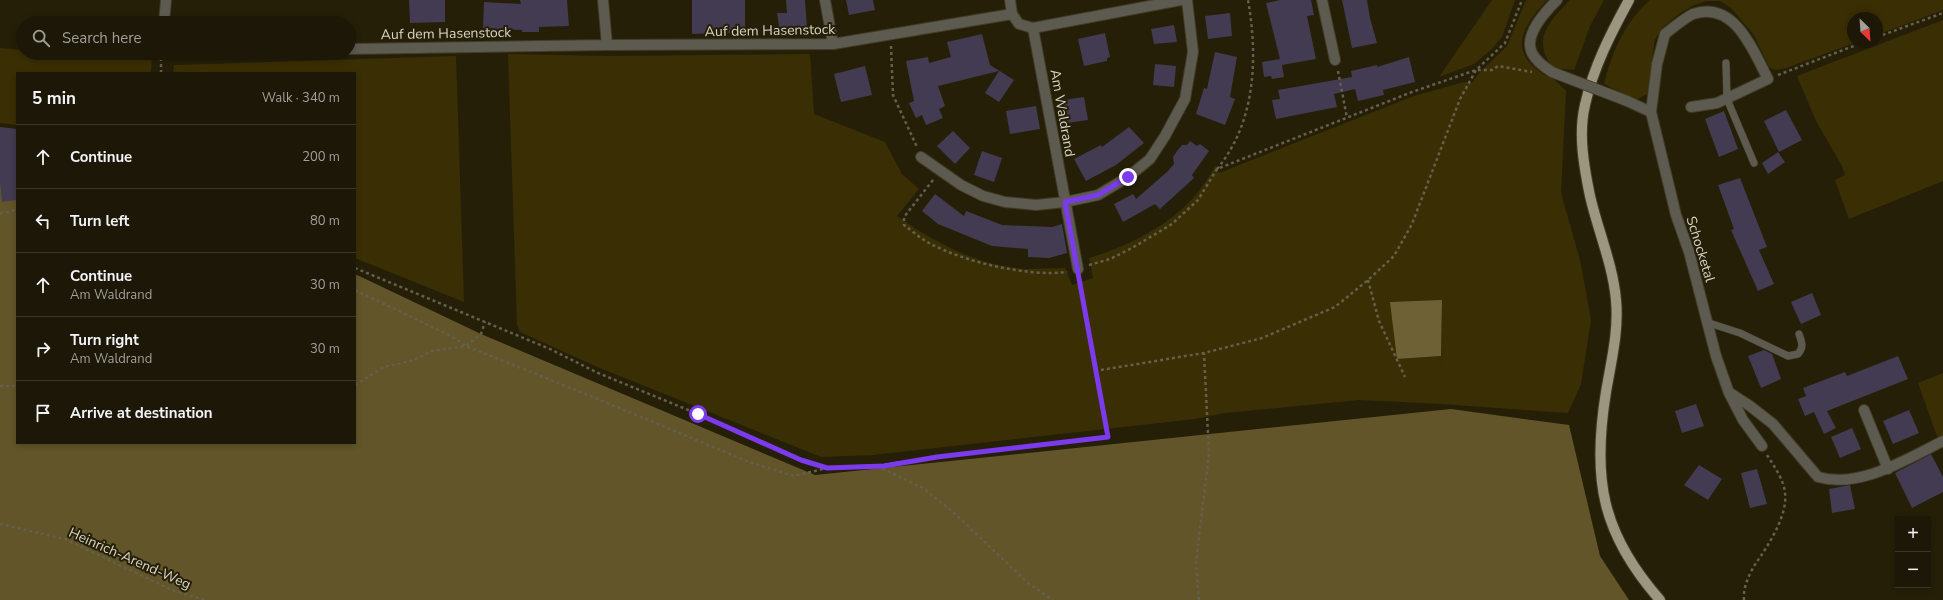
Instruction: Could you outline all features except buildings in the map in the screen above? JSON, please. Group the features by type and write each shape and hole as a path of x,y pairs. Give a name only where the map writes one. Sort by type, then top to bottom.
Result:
{"main road":[{"path":"1629,0 1612,32 1595,73 1584,106 1582,147 1590,196 1609,260 1616,301 1616,336 1600,434 1600,471 1607,510 1623,550 1643,581 1660,600"}],"street":[{"path":"165,16 166,0"},
{"path":"603,0 607,45"},
{"path":"825,0 833,44"},
{"path":"1010,0 1012,14 1019,24 1033,28 1181,0"},
{"path":"921,157 961,185 983,196 1005,202 1036,205 1065,202 1098,195 1128,177 1150,159 1165,136 1185,99 1193,52 1187,0"},
{"path":"1322,0 1335,60"},
{"path":"1557,0 1542,15 1534,28 1531,39 1531,52 1539,63 1552,72 1627,101 1651,112"},
{"name":"Schocketal","path":"1762,446 1743,420 1729,393 1706,322 1689,252 1676,215 1651,112 1658,64 1665,34 1694,14 1711,11 1728,15 1742,29 1768,79"},
{"name":"Auf dem Hasenstock","path":"356,49 607,45 833,44 1012,14"},
{"name":"Am Waldrand","path":"1033,28 1078,269"},
{"path":"1692,107 1717,103 1768,79"},
{"path":"1729,393 1750,406 1773,424 1818,477 1829,480 1872,474 1888,469 1943,441"},
{"path":"1864,410 1888,469"}],"lane":[{"path":"1726,63 1727,99 1754,163"},
{"path":"1706,322 1740,333 1788,356 1798,354 1802,349 1803,344 1799,334"}],"path":[{"path":"941,170 904,217 904,225 928,243 973,260 1003,268 1059,273 1110,259 1132,248 1172,224 1198,200 1217,169 1229,155 1248,107 1254,43 1248,0"},
{"path":"1095,372 1204,353 1262,338 1335,307 1368,280 1394,256 1412,224 1460,99 1476,70 1505,43 1522,0"},
{"path":"1883,35 1943,13"},
{"path":"891,34 893,95 921,157"},
{"path":"1768,79 1848,48"},
{"path":"160,72 161,60"},
{"path":"1335,60 1348,118"},
{"path":"1217,169 1412,92 1476,70 1492,70 1498,66 1532,72 1552,72"},
{"path":"0,213 16,209"},
{"path":"356,268 485,322 801,460 827,468"},
{"path":"356,290 451,336 466,346 749,462 794,476 827,468 876,466 1045,443 1108,437 1095,372 1078,269"},
{"path":"1368,280 1379,321 1405,377"},
{"path":"356,384 384,366 414,360 432,351 466,346 481,334 485,322"},
{"path":"1199,600 1196,562 1208,454 1204,353"},
{"path":"0,386 16,386"},
{"path":"1744,600 1743,594 1749,575 1780,522 1785,494 1777,471 1762,446"},
{"path":"876,466 923,488 952,511 1028,582 1053,600"},
{"name":"Heinrich-Arend-Weg","path":"0,524 65,539 172,590 205,600"}],"shaded area":[{"path":"1492,0 1515,0 1502,37 1491,50 1474,64 1439,77"},
{"path":"1526,0 1547,0 1532,18 1523,36 1522,44 1524,53 1529,62 1541,73 1554,80 1566,91 1561,193 1580,260 1591,320 1581,384 1568,413 1359,400 1225,413 1195,419 873,455 821,457 595,366 520,332 517,325 508,54 607,56 810,54 814,114 885,142 902,174 919,189 897,216 927,236 959,252 975,258 1010,267 1028,269 1065,268 1072,285 1093,278 1089,258 1148,234 1174,216 1197,194 1205,184 1216,165 1219,173 1414,96 1464,82 1472,83 1478,74 1507,46","holes":["1442,300 1441,375 1441,356 1397,359"]},
{"path":"1570,0 1604,0 1590,26 1574,70 1553,68 1543,48 1545,31 1555,16"},
{"path":"1650,0 1943,0 1943,10 1883,33 1883,12 1847,12 1847,46 1786,68 1775,70 1769,67 1754,35 1731,8 1720,1 1707,1 1694,5 1679,14 1664,26 1655,39 1647,94 1636,100 1604,84 1615,49 1633,18"},
{"path":"1943,20 1943,181 1849,219 1835,180 1845,175 1842,166 1816,121 1797,76 1870,48 1883,48 1883,43"},
{"path":"0,48 16,49 16,60 152,60 151,72 16,72 16,125 0,123"},
{"path":"456,56 464,302 356,258 356,72 173,72 174,65"},
{"path":"0,164 16,165 16,444 356,444 356,274 481,334 815,475 1451,409 1569,425 1600,556 1629,600 0,600"},
{"path":"1442,300 1441,356 1397,359 1390,302"},
{"path":"1943,373 1943,436 1938,439 1918,383"}],"route":[{"path":"698,414 801,460 827,468 884,466 937,457 1045,443 1108,437 1065,202 1098,195 1128,177"}]}
